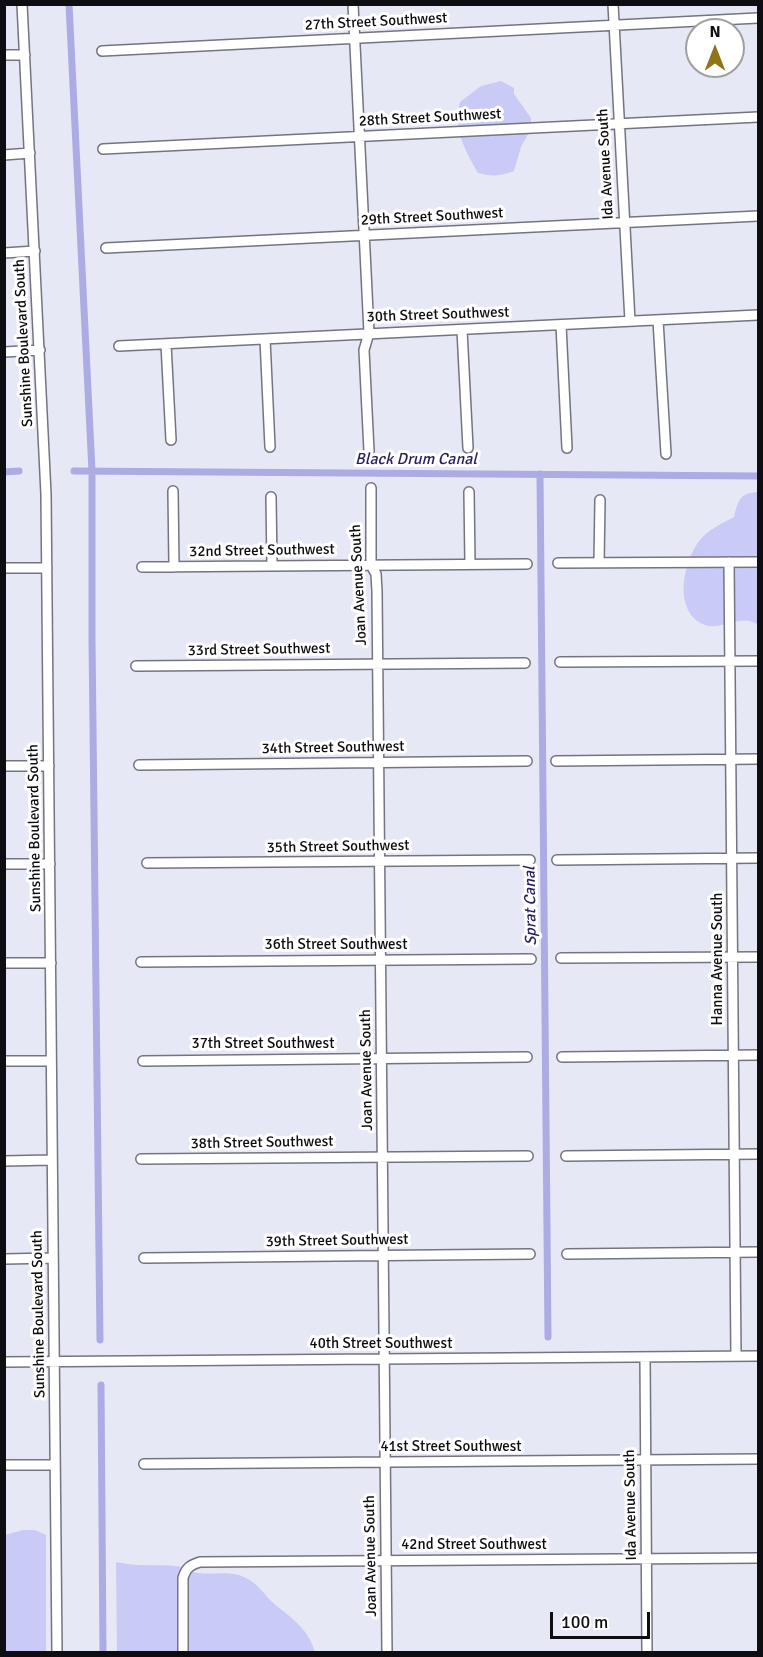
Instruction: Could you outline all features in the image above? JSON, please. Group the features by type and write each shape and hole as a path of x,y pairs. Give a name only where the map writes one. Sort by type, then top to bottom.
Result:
{"street":[{"name":"Sunshine Boulevard South","path":"22,4 45,444 57,1653"},
{"path":"353,4 369,333 364,350 369,451"},
{"name":"Ida Avenue South","path":"613,4 630,321"},
{"name":"27th Street Southwest","path":"102,51 759,18"},
{"path":"4,56 25,55"},
{"name":"28th Street Southwest","path":"103,149 759,117"},
{"path":"4,155 30,153"},
{"name":"29th Street Southwest","path":"106,248 759,216"},
{"path":"4,253 35,251"},
{"path":"758,315 759,323"},
{"name":"30th Street Southwest","path":"119,346 758,315"},
{"path":"658,320 666,454"},
{"path":"561,325 567,448"},
{"path":"462,330 468,448"},
{"path":"265,339 270,447"},
{"path":"166,344 171,440"},
{"path":"4,352 40,350"},
{"name":"Joan Avenue South","path":"370,488 371,565 376,574 378,663 387,1653"},
{"path":"173,491 174,567"},
{"path":"469,492 470,564"},
{"path":"272,497 272,566"},
{"path":"599,563 600,500"},
{"name":"Hanna Avenue South","path":"729,562 736,1356"},
{"path":"558,564 759,562"},
{"name":"32nd Street Southwest","path":"142,567 527,564"},
{"path":"4,568 47,568"},
{"path":"561,662 759,661"},
{"name":"33rd Street Southwest","path":"136,666 525,663"},
{"path":"556,761 759,759"},
{"name":"34th Street Southwest","path":"139,765 526,761"},
{"path":"4,766 49,766"},
{"path":"557,860 759,858"},
{"name":"35th Street Southwest","path":"147,863 530,860"},
{"path":"4,864 50,864"},
{"path":"561,958 759,957"},
{"name":"36th Street Southwest","path":"141,962 531,958"},
{"path":"4,963 51,963"},
{"path":"562,1057 759,1056"},
{"name":"37th Street Southwest","path":"143,1061 527,1057"},
{"path":"4,1061 51,1061"},
{"path":"566,1156 759,1154"},
{"name":"38th Street Southwest","path":"141,1159 528,1156"},
{"path":"4,1161 52,1160"},
{"path":"567,1254 759,1252"},
{"name":"39th Street Southwest","path":"144,1258 530,1254"},
{"path":"4,1259 53,1258"},
{"name":"40th Street Southwest","path":"4,1362 759,1356"},
{"name":"Ida Avenue South","path":"645,1357 647,1653"},
{"name":"41st Street Southwest","path":"144,1464 759,1459"},
{"path":"4,1465 55,1465"},
{"name":"42nd Street Southwest","path":"183,1653 183,1578 185,1570 200,1562 759,1558"}],"shaded area":[{"path":"501,81 514,88 514,94 531,118 531,129 521,147 514,171 501,175 488,175 478,173 465,148 459,131 458,112 460,102 481,86"},
{"path":"758,492 758,624 739,621 716,626 705,625 688,609 684,598 685,573 689,560 704,536 734,517 737,506 744,496"},
{"path":"23,1530 35,1530 46,1535 46,1652 5,1652 5,1535"},
{"path":"116,1562 176,1566 198,1573 229,1573 246,1578 301,1626 315,1652 117,1652"}],"waterway":[{"path":"69,4 92,471 100,1340"},
{"name":"Black Drum Canal","path":"4,472 19,471"},
{"name":"Black Drum Canal","path":"74,471 758,476"},
{"name":"Sprat Canal","path":"540,474 548,1337"},
{"path":"101,1385 103,1652"}]}
